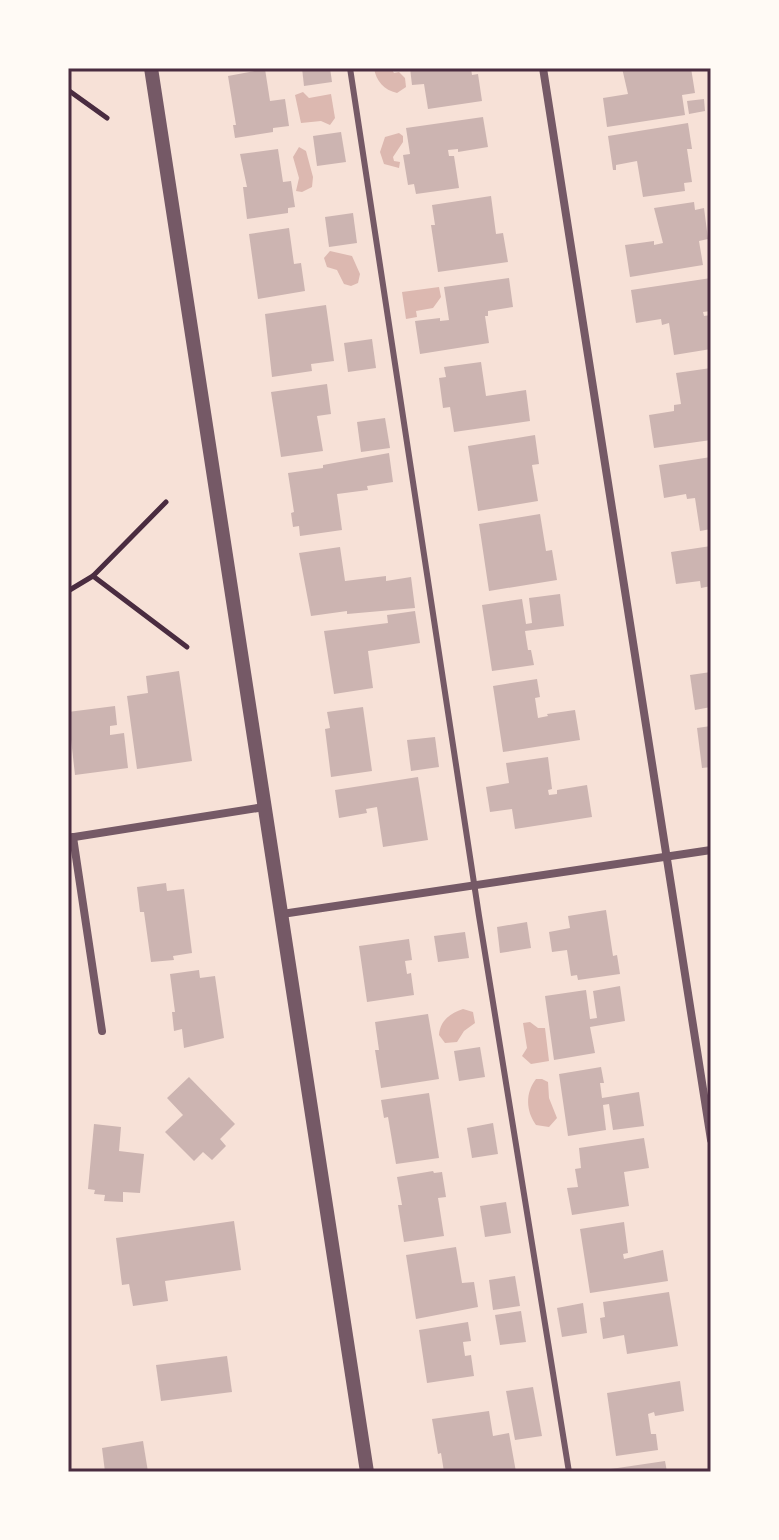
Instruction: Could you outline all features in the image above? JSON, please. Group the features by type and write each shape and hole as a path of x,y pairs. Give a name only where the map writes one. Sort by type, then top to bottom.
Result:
{"street":[{"path":"151,68 367,1472"},
{"path":"543,68 711,1140"},
{"path":"102,1031 71,838 264,807"},
{"path":"282,914 711,850"}],"lane":[{"path":"350,68 474,886 569,1472"}],"path":[{"path":"68,90 107,118"},
{"path":"68,591 93,576 166,502"},
{"path":"93,576 187,647"}],"shaded area":[{"path":"374,68 391,68 394,73 399,72 405,78 406,87 397,93 388,90 379,81"},
{"path":"303,92 309,98 331,94 335,118 330,125 321,121 301,123 295,95"},
{"path":"399,133 403,136 403,142 393,157 394,161 400,162 399,168 384,164 380,152 385,137"},
{"path":"299,147 306,151 313,177 312,187 302,192 296,191 299,178 293,157"},
{"path":"330,251 352,256 360,274 358,283 351,286 344,284 337,270 327,267 324,258"},
{"path":"439,287 441,297 433,308 416,311 417,317 406,319 402,292"},
{"path":"463,1009 473,1012 475,1023 464,1031 457,1042 445,1043 439,1035 441,1026 450,1015"},
{"path":"530,1022 538,1028 545,1028 549,1061 531,1064 522,1056 527,1048 523,1023"},
{"path":"536,1079 548,1082 549,1098 557,1118 549,1127 536,1125 530,1114 529,1096"}],"building":[{"path":"302,68 330,68 332,82 304,86"},
{"path":"410,68 471,68 472,75 478,74 482,101 428,109 424,84 412,85"},
{"path":"622,68 691,68 695,93 682,95 685,115 607,127 603,98 628,94"},
{"path":"265,69 270,101 285,99 289,126 235,138 233,125 236,125 228,76"},
{"path":"704,99 705,111 689,114 687,101"},
{"path":"483,117 488,147 458,152 458,149 448,150 449,156 454,156 459,188 416,194 414,184 408,185 403,155 410,154 406,128"},
{"path":"688,123 692,149 687,149 692,182 684,183 685,191 643,197 637,161 616,165 616,170 613,170 608,136"},
{"path":"341,132 346,162 317,166 313,136"},
{"path":"278,149 283,182 291,181 295,207 288,208 288,213 247,219 243,187 247,187 240,154"},
{"path":"491,196 496,234 503,233 508,262 438,272 431,225 435,225 432,205"},
{"path":"694,202 695,210 704,208 708,239 699,241 703,265 630,277 625,245 654,241 654,245 663,243 654,208"},
{"path":"353,213 357,243 329,247 325,217"},
{"path":"289,228 294,264 301,263 305,291 258,299 249,234"},
{"path":"509,278 513,307 488,311 488,316 485,316 489,343 420,354 415,321 449,320 444,287"},
{"path":"711,278 711,311 703,312 704,316 711,315 711,349 674,355 669,323 662,325 661,319 636,323 631,290"},
{"path":"326,305 334,361 311,364 312,371 272,377 265,314"},
{"path":"372,339 376,368 348,372 344,343"},
{"path":"481,362 486,396 526,390 530,421 454,432 450,407 443,408 439,378 446,377 444,367"},
{"path":"711,368 711,440 654,448 649,415 674,411 674,405 681,404 676,373"},
{"path":"327,384 331,414 317,416 323,451 281,457 271,392"},
{"path":"385,418 390,448 361,452 357,422"},
{"path":"535,435 539,464 532,465 538,501 478,511 468,446"},
{"path":"389,453 393,482 367,486 368,490 337,494 342,530 300,536 299,526 293,527 288,473"},
{"path":"711,457 711,529 700,531 695,498 687,499 686,494 664,498 659,465"},
{"path":"540,514 546,551 552,550 557,580 489,591 479,524"},
{"path":"711,546 711,586 701,588 700,581 676,584 671,552"},
{"path":"340,547 345,581 386,576 386,581 411,577 415,608 311,616 299,553"},
{"path":"560,594 564,626 525,631 534,665 492,671 482,605 522,599 526,624 532,623 529,598"},
{"path":"415,611 420,643 368,651 373,688 334,694 324,631 388,623 387,615"},
{"path":"179,671 192,761 137,769 127,696 148,693 146,676"},
{"path":"711,672 711,707 695,710 690,675"},
{"path":"537,679 540,697 535,698 538,718 575,710 580,740 503,752 493,686"},
{"path":"115,706 117,725 110,726 110,735 124,733 128,768 75,775 68,712"},
{"path":"363,707 372,771 331,777 325,729 330,728 327,712"},
{"path":"711,726 711,767 702,768 697,728"},
{"path":"435,737 439,767 411,771 407,740"},
{"path":"548,757 552,789 548,790 549,795 557,794 557,790 587,785 592,817 515,829 512,809 490,812 486,787 509,783 506,763"},
{"path":"418,777 428,840 383,847 377,807 366,809 367,813 339,818 335,790"},
{"path":"166,883 167,891 184,889 192,953 173,956 174,960 151,962 137,887"},
{"path":"606,910 613,956 617,955 620,974 578,980 577,975 571,976 567,950 552,952 549,932 570,928 568,916"},
{"path":"527,922 531,948 500,953 497,927"},
{"path":"465,932 469,958 438,962 434,936"},
{"path":"409,939 412,960 405,961 407,974 411,973 414,995 367,1002 359,946"},
{"path":"199,970 200,978 215,976 224,1038 184,1048 182,1029 174,1031 170,974"},
{"path":"620,986 625,1021 590,1027 595,1053 554,1060 545,996 586,990 590,1019 597,1018 593,991"},
{"path":"428,1014 439,1079 381,1088 375,1050 379,1050 375,1022"},
{"path":"480,1047 485,1077 459,1081 454,1051"},
{"path":"601,1067 604,1083 600,1083 602,1098 639,1092 644,1126 613,1130 609,1104 603,1105 606,1130 568,1136 559,1074"},
{"path":"189,1077 235,1124 220,1139 226,1146 212,1160 203,1152 194,1161 165,1132 183,1115 167,1098"},
{"path":"429,1093 439,1158 396,1164 388,1117 384,1118 381,1100"},
{"path":"493,1123 498,1154 472,1158 467,1128"},
{"path":"94,1124 121,1127 119,1151 144,1154 140,1193 123,1192 123,1202 104,1201 105,1195 94,1194 95,1190 88,1189"},
{"path":"644,1138 649,1168 624,1172 629,1206 572,1215 567,1188 578,1187 575,1169 581,1168 579,1148"},
{"path":"442,1172 446,1197 438,1198 444,1236 404,1242 397,1177"},
{"path":"506,1202 511,1233 485,1237 480,1206"},
{"path":"234,1221 241,1270 165,1281 168,1301 133,1306 129,1284 122,1285 116,1238"},
{"path":"624,1222 628,1253 623,1254 624,1259 663,1250 668,1281 590,1293 580,1229"},
{"path":"456,1247 462,1283 474,1282 478,1307 416,1319 406,1255"},
{"path":"515,1276 520,1306 493,1310 489,1280"},
{"path":"669,1292 678,1346 627,1354 624,1335 603,1339 600,1318 605,1317 603,1302"},
{"path":"583,1303 587,1333 562,1337 557,1308"},
{"path":"521,1311 526,1342 500,1345 495,1315"},
{"path":"468,1322 471,1341 463,1342 465,1356 471,1355 474,1376 427,1383 419,1330"},
{"path":"227,1356 232,1392 161,1401 156,1365"},
{"path":"680,1381 684,1411 655,1416 654,1412 648,1414 651,1434 656,1434 658,1450 616,1456 607,1393"},
{"path":"533,1387 542,1436 515,1440 506,1391"},
{"path":"489,1411 493,1436 509,1433 516,1472 444,1472 432,1419"},
{"path":"143,1441 148,1472 105,1472 102,1448"},
{"path":"665,1461 667,1472 604,1472 604,1470"}]}
